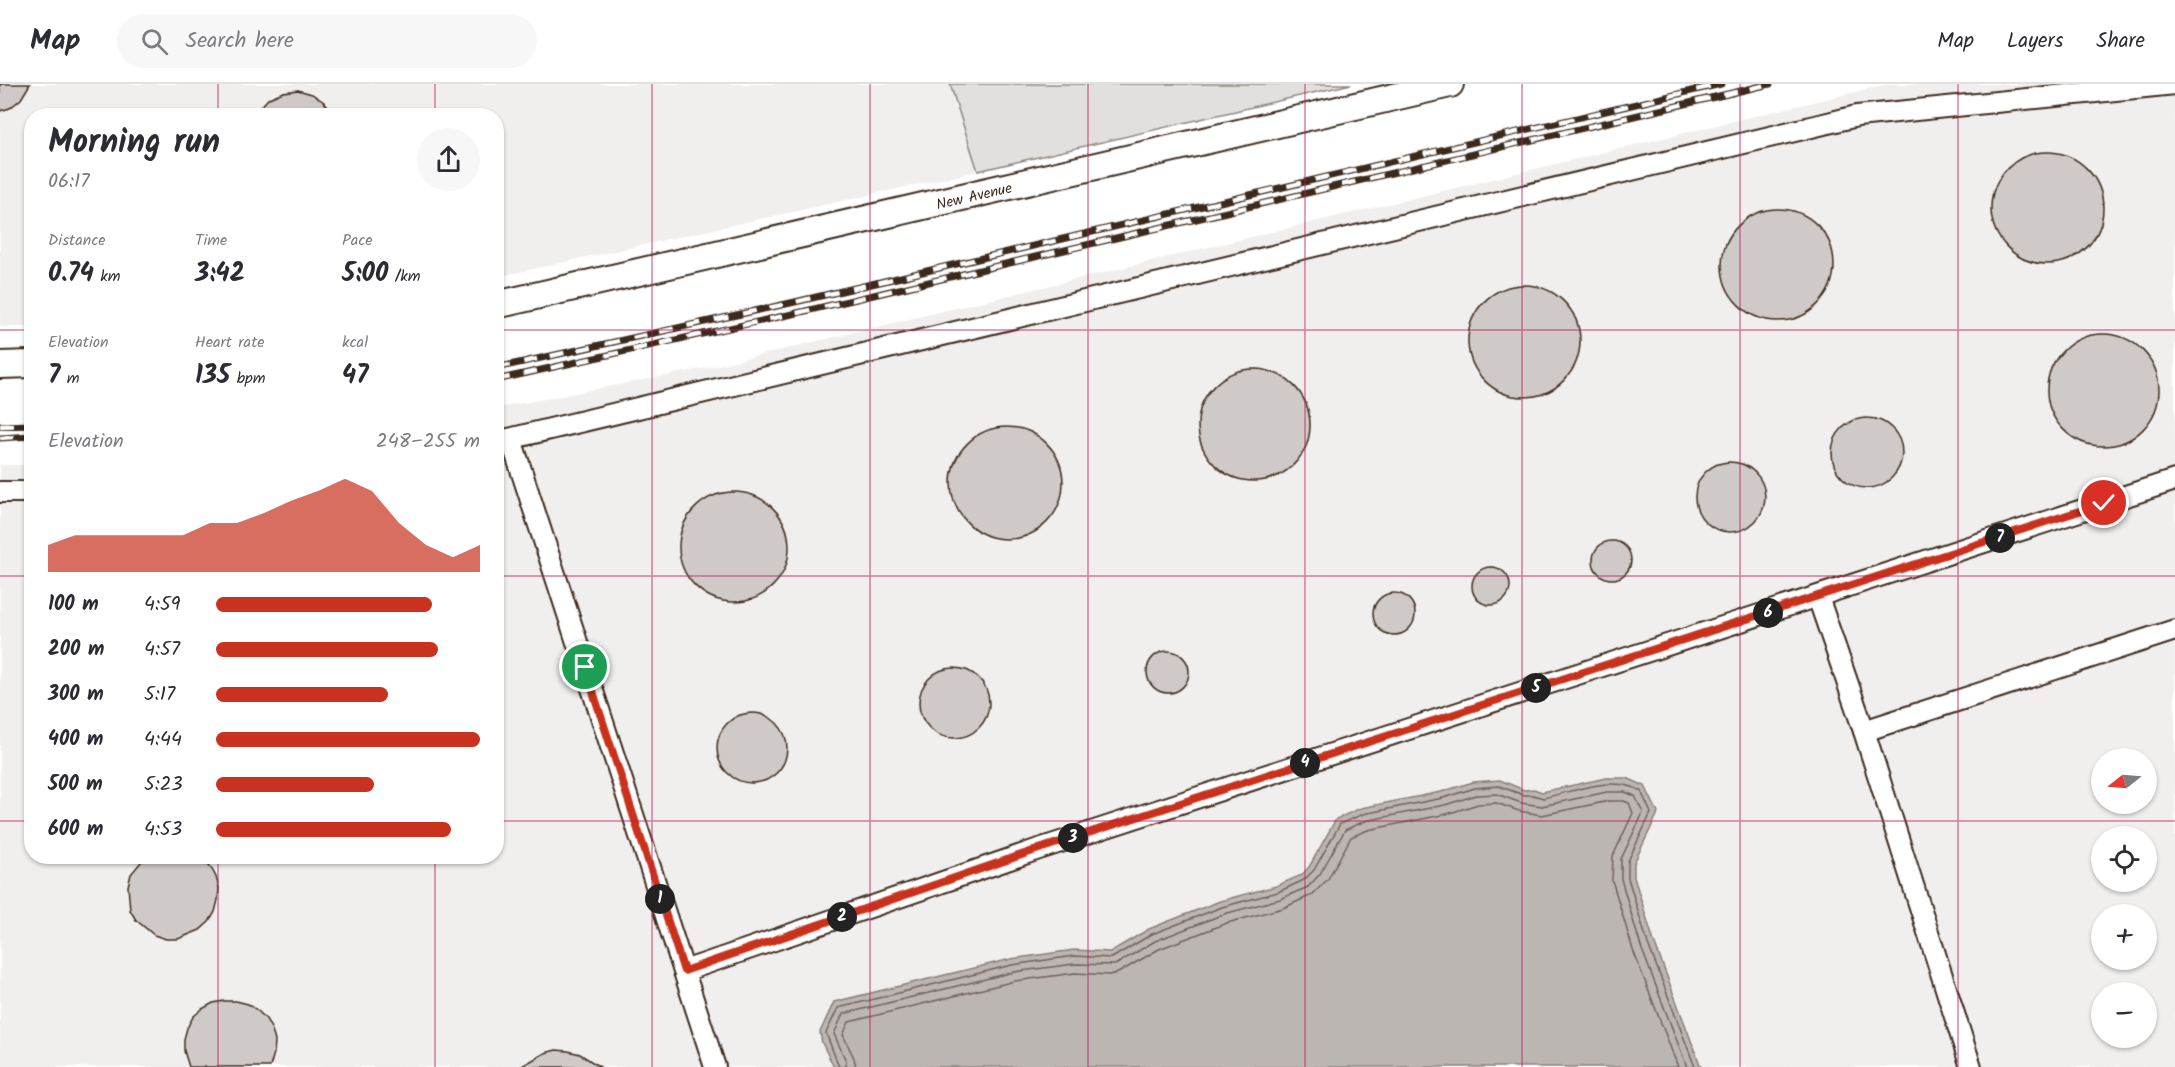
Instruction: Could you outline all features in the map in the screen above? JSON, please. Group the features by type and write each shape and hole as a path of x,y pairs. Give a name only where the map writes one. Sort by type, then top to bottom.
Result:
{"main road":[{"name":"New Avenue","path":"504,303 757,247 1450,84"},
{"path":"0,365 24,364"}],"lane":[{"path":"715,1067 504,441 1857,116 2175,84"},
{"path":"684,971 1036,850 2175,480"},
{"path":"0,492 24,492"},
{"path":"1818,597 1864,731 1971,1067"},
{"path":"1864,731 2175,630"}],"shaded area":[{"path":"0,84 950,84 978,171 504,275 504,108 24,108 24,327 0,327"},
{"path":"950,84 1351,84 978,171"},
{"path":"1888,84 2175,84 2175,1067 0,1067 0,465 24,465 24,864 504,864 504,407 706,368"}],"water":[{"path":"1606,778 1627,778 1645,786 1658,813 1634,863 1634,877 1654,942 1701,1067 834,1067 822,1043 820,1032 834,1002 1011,959 1074,950 1110,952 1149,929 1220,901 1276,886 1302,875 1309,867 1336,819 1361,808 1441,792 1473,782 1500,780 1524,790 1534,789 1542,792"}],"building":[{"path":"0,84 30,84 21,99 10,108 0,111"},
{"path":"298,90 312,94 328,108 260,108 269,98 283,92"},
{"path":"2047,152 2068,157 2086,169 2098,187 2103,208 2098,229 2086,247 2068,259 2047,264 2026,259 2008,247 1996,229 1991,208 1996,187 2008,169 2026,157"},
{"path":"1778,209 1799,214 1817,226 1829,244 1834,265 1829,286 1817,304 1799,316 1778,321 1757,316 1739,304 1727,286 1722,265 1727,244 1739,226 1757,214"},
{"path":"1524,285 1545,290 1563,302 1575,320 1580,341 1575,362 1563,380 1545,392 1524,397 1503,392 1485,380 1473,362 1468,341 1473,320 1485,302 1503,290"},
{"path":"2103,334 2124,339 2142,351 2154,369 2159,390 2154,411 2142,429 2124,441 2103,446 2082,441 2064,429 2052,411 2047,390 2052,369 2064,351 2082,339"},
{"path":"1254,369 1275,374 1293,386 1305,404 1310,425 1305,446 1293,464 1275,476 1254,481 1233,476 1215,464 1203,446 1198,425 1203,404 1215,386 1233,374"},
{"path":"1867,418 1880,421 1892,428 1899,440 1902,453 1899,466 1892,478 1880,485 1867,488 1854,485 1842,478 1835,466 1832,453 1835,440 1842,428 1854,421"},
{"path":"1007,427 1028,432 1046,444 1058,462 1063,483 1058,504 1046,522 1028,534 1007,539 986,534 968,522 956,504 951,483 956,462 968,444 986,432"},
{"path":"1730,462 1749,468 1759,478 1765,497 1759,516 1749,526 1730,532 1711,526 1701,516 1695,497 1701,478 1711,468"},
{"path":"734,492 755,496 773,508 785,526 789,547 785,568 773,586 755,598 734,602 713,598 695,586 683,568 679,547 683,526 695,508 713,496"},
{"path":"1612,541 1625,547 1631,560 1625,573 1612,579 1599,573 1593,560 1599,547"},
{"path":"1491,567 1504,573 1510,586 1504,599 1491,605 1478,599 1472,586 1478,573"},
{"path":"1394,593 1402,594 1409,599 1414,606 1414,622 1409,629 1402,634 1394,635 1386,634 1379,629 1374,622 1373,614 1374,606 1379,599 1386,594"},
{"path":"1168,651 1176,652 1183,657 1188,664 1188,680 1183,687 1176,692 1168,693 1160,692 1153,687 1148,680 1147,672 1148,664 1153,657 1160,652"},
{"path":"954,668 967,671 979,678 986,690 989,703 986,716 979,728 967,735 954,738 941,735 929,728 922,716 919,703 922,690 929,678 941,671"},
{"path":"752,713 765,716 777,723 784,735 787,748 784,761 777,773 765,780 752,783 739,780 727,773 720,761 717,748 720,735 727,723 739,716"},
{"path":"139,864 208,864 219,888 215,912 200,930 178,939 166,939 154,935 136,920 130,910 128,886 131,874"},
{"path":"224,1001 248,1004 266,1019 275,1041 270,1067 189,1067 184,1051 187,1028 193,1017 202,1009 213,1003"},
{"path":"556,1050 580,1054 600,1067 520,1067 545,1053"}],"railway":[{"path":"504,366 795,302 1721,84"},
{"path":"504,378 797,313 1770,84"},
{"path":"0,426 24,425"},
{"path":"0,438 24,436"}],"route":[{"path":"585,667 684,971 1036,850 2104,503"}]}
